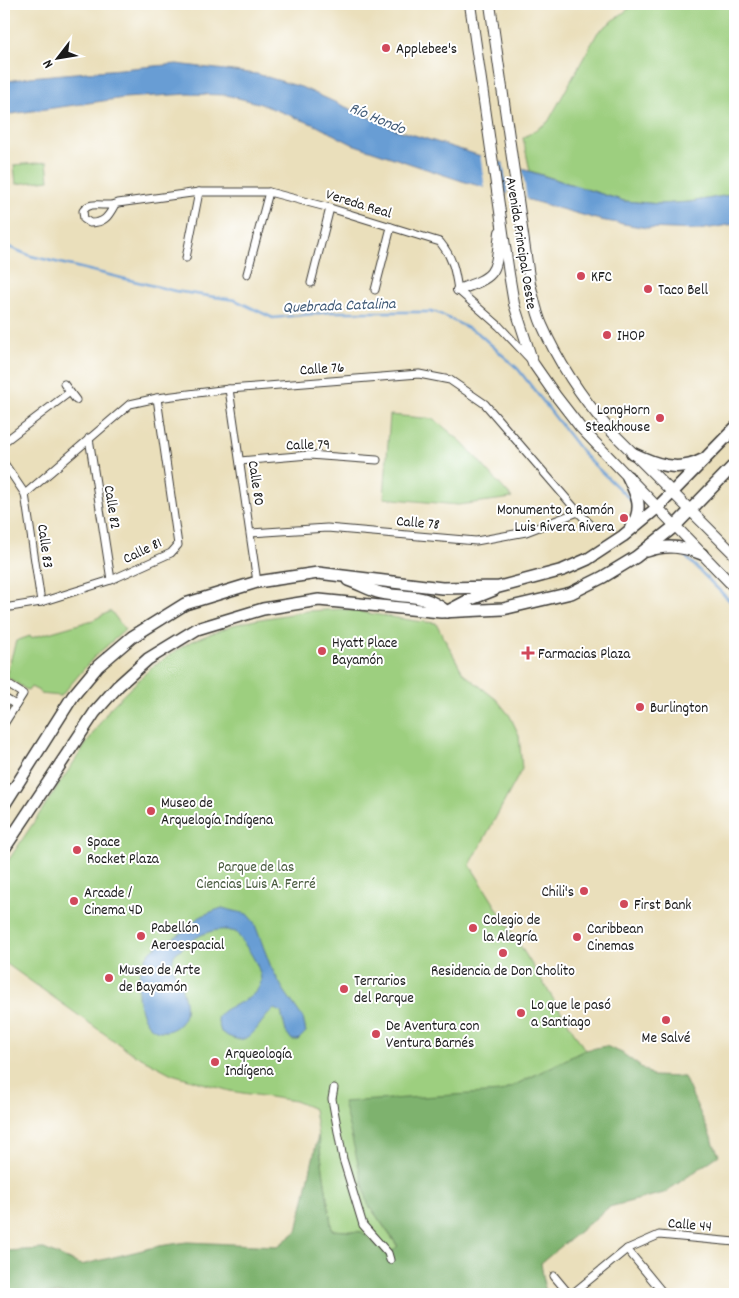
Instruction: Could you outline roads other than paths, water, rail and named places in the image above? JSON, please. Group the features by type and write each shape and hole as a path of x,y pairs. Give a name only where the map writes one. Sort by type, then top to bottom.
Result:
{"main road":[{"name":"Avenida Principal Oeste","path":"470,4 514,304 533,363 580,427 735,588"},
{"name":"Avenida Principal Oeste","path":"490,4 530,284 541,324 570,379 590,407 632,453 735,555"},
{"path":"458,290 486,279 493,273 502,218"},
{"path":"447,612 469,600 505,585 562,570 588,558 623,536 658,507 735,428"},
{"path":"632,453 659,465 676,467 695,464 708,457"},
{"path":"4,849 95,712 118,686 148,659 197,629 263,609 319,600 447,612 503,610 571,593 603,577 640,553 675,526 735,464"},
{"path":"623,536 638,516 640,508 635,490 628,477"},
{"path":"640,553 659,547 672,546 690,549 702,554"},
{"path":"4,805 73,696 98,666 132,637 185,604 257,582 318,573 442,588 505,585"},
{"path":"336,575 368,590 384,594 418,597 436,602 447,612"}],"street":[{"name":"Vereda Real","path":"114,206 118,203 200,192 268,192 330,208 440,242 450,254 458,290"},
{"path":"186,258 200,192"},
{"path":"247,274 268,192"},
{"path":"310,283 330,208"},
{"path":"375,290 391,227"},
{"path":"458,290 499,326 533,363"},
{"name":"Calle 76","path":"24,494 130,404 157,398 229,389 419,374 450,380 485,404 592,526"},
{"path":"64,384 76,400"},
{"name":"Calle 80","path":"229,389 257,582"},
{"path":"4,442 70,392"},
{"name":"Calle 81","path":"4,608 40,602 110,580 171,553 178,545 157,398"},
{"name":"Calle 82","path":"89,438 110,580"},
{"name":"Calle 79","path":"240,461 309,455 377,460"},
{"path":"4,463 24,494"},
{"name":"Calle 83","path":"24,494 40,602"},
{"name":"Calle 78","path":"251,533 327,528 476,541 526,532 578,512"},
{"path":"4,682 23,694 4,724"},
{"path":"4,698 16,705"},
{"path":"334,1088 332,1099 343,1159 363,1225 373,1239 388,1253 390,1260"},
{"name":"Calle 44","path":"570,1294 627,1248 659,1235 735,1242"},
{"path":"627,1248 664,1294"},
{"path":"554,1276 570,1294"}],"water":[{"path":"177,64 257,74 301,87 395,129 624,201 660,204 690,202 735,194 735,224 698,230 647,228 600,220 462,181 352,144 315,125 258,103 226,95 188,94 124,98 4,115 4,82 30,77"},
{"path":"222,908 247,914 254,922 271,967 283,989 303,1018 306,1032 298,1040 292,1040 286,1032 281,1012 274,1009 252,1034 246,1038 231,1038 221,1032 217,1018 220,1014 252,996 259,988 261,981 258,968 244,943 236,932 225,930 200,935 174,955 172,966 185,999 185,1014 179,1025 163,1031 152,1028 147,1023 138,996 139,976 146,958 154,948 182,932 197,919"}],"waterway":[{"name":"Quebrada Catalina","path":"4,245 31,256 175,291 235,300 273,318 331,312 436,312 478,333 518,369 586,457 633,502"},
{"path":"684,555 735,606"}],"place":[{"name":"Applebee's","path":"386,48"},
{"name":"KFC","path":"581,276"},
{"name":"Taco Bell","path":"648,289"},
{"name":"IHOP","path":"607,335"},
{"name":"LongHorn Steakhouse","path":"660,418"},
{"name":"Monumento a Ramón Luis Rivera Rivera","path":"624,518"},
{"name":"Hyatt Place Bayamón","path":"322,651"},
{"name":"Farmacias Plaza","path":"528,653"},
{"name":"Burlington","path":"640,707"},
{"name":"Museo de Arquelogía Indígena","path":"151,811"},
{"name":"Space Rocket Plaza","path":"77,850"},
{"name":"Chili's","path":"584,891"},
{"name":"Arcade / Cinema 4D","path":"74,901"},
{"name":"First Bank","path":"624,904"},
{"name":"Colegio de la Alegría","path":"473,928"},
{"name":"Pabellón Aeroespacial","path":"141,936"},
{"name":"Caribbean Cinemas","path":"577,937"},
{"name":"Residencia de Don Cholito","path":"503,953"},
{"name":"Museo de Arte de Bayamón","path":"109,978"},
{"name":"Terrarios del Parque","path":"344,989"},
{"name":"Lo que le pasó a Santiago","path":"521,1013"},
{"name":"Me Salvé","path":"666,1020"},
{"name":"De Aventura con Ventura Barnés","path":"376,1034"},
{"name":"Arqueología Indígena","path":"215,1062"}],"water label":[{"name":"Río Hondo","path":"378,117"}],"park label":[{"name":"Parque de las Ciencias Luis A. Ferré","path":"256,874"}]}
